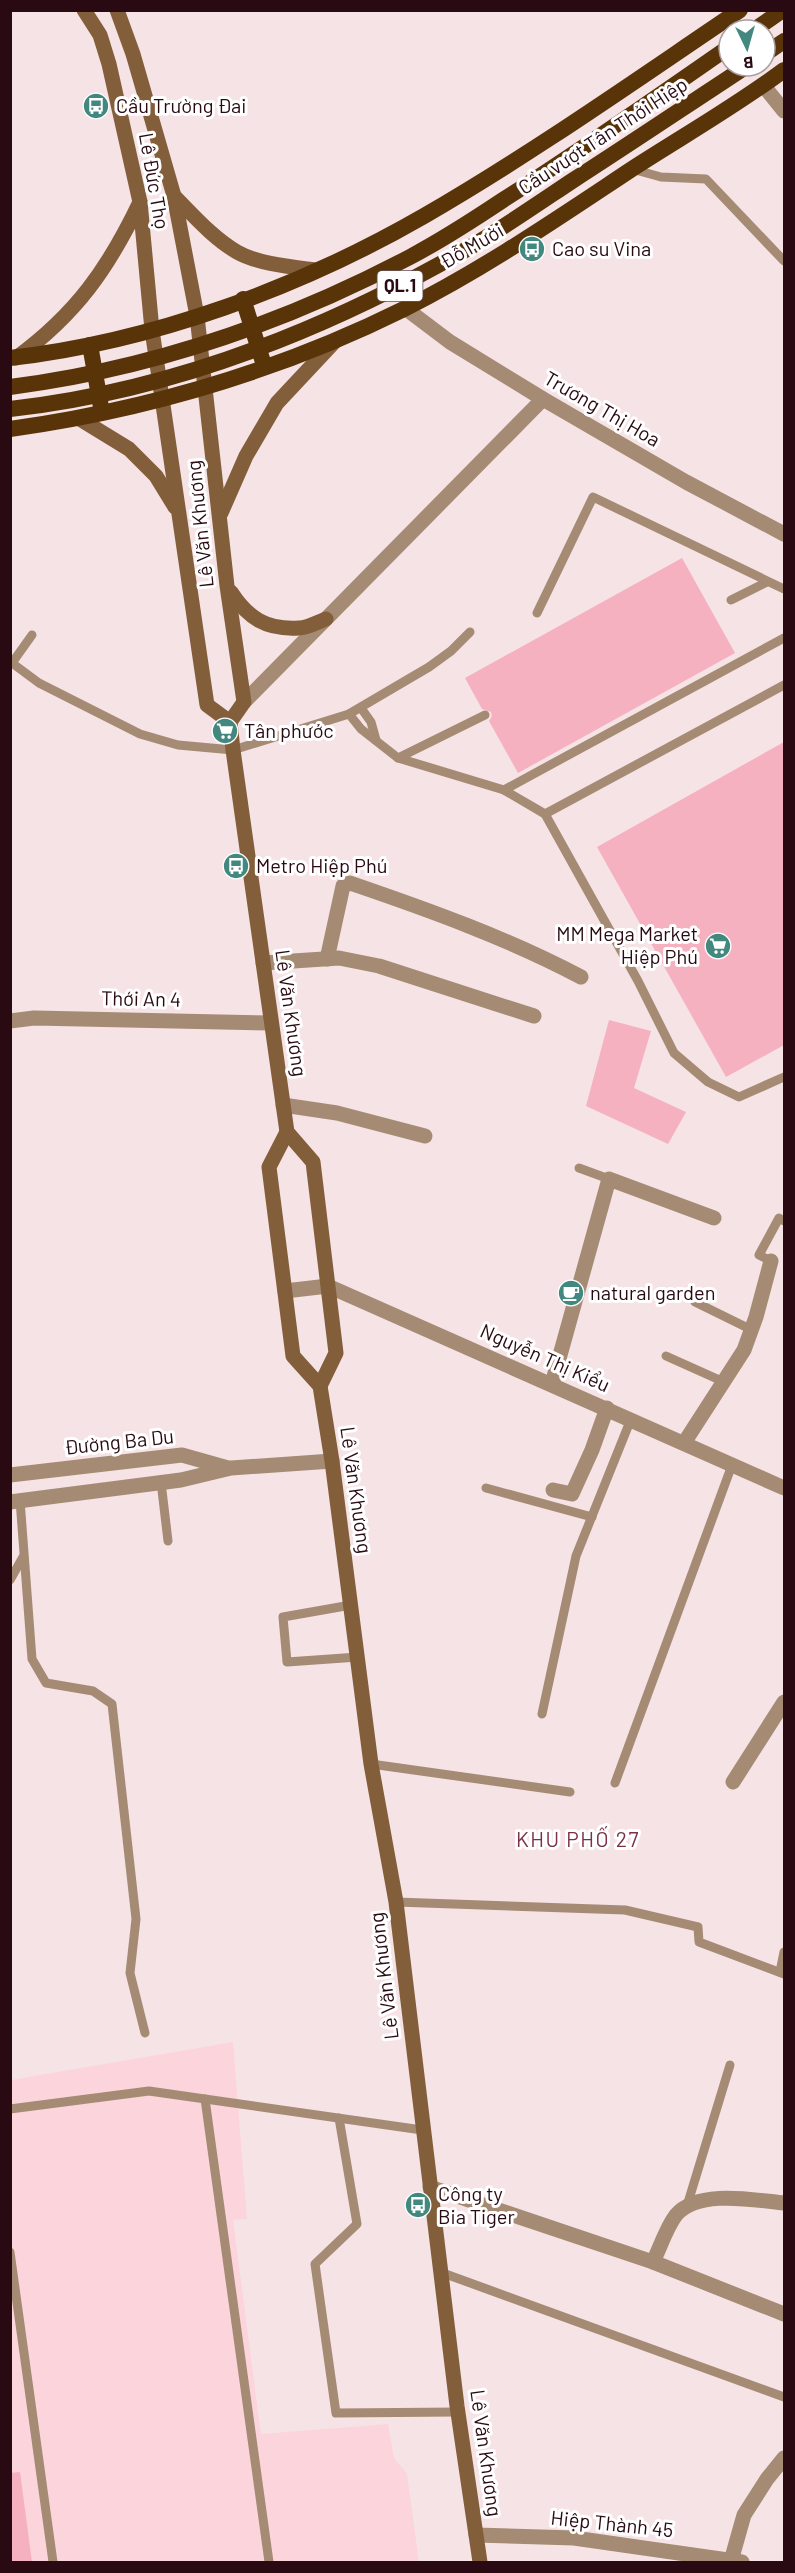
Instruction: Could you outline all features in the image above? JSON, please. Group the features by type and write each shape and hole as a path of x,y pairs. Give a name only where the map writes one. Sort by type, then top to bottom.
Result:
{"highway":[{"name":"QL.1","path":"13,358 90,345 152,330 197,316 315,270 423,217 499,171 740,10"},
{"name":"Cầu vượt Tân Thới Hiệp","path":"10,387 106,370 176,353 301,309 365,280 442,238 512,195 717,55"},
{"name":"Đỗ Mười","path":"10,429 80,419 161,399 206,386 337,340 405,308 543,229 784,70"},
{"name":"Cầu vượt Tân Thới Hiệp","path":"10,409 177,376 236,357 330,320 444,262 513,220 729,78"},
{"path":"243,299 264,366"},
{"path":"90,345 103,414"}],"main road":[{"name":"Lê Đức Thọ","path":"84,10 99,35 109,64 140,202 152,330"},
{"name":"Lê Đức Thọ","path":"117,10 133,54 174,196 197,316"},
{"path":"174,196 206,228 239,253 278,265 315,270"},
{"path":"13,358 45,337 82,299 120,244 140,202"},
{"name":"Lê Văn Khương","path":"197,316 227,586 244,702"},
{"name":"Lê Văn Khương","path":"152,330 207,705 230,722 287,1132"},
{"path":"219,516 246,456 277,403 337,340"},
{"path":"80,419 129,449 156,476 179,513"},
{"path":"227,586 243,611 265,624 300,628 326,619"},
{"path":"230,722 244,702"},
{"path":"287,1132 314,1162 328,1286 336,1353 320,1386 293,1356 269,1167 287,1132"},
{"name":"Lê Văn Khương","path":"320,1386 332,1461 371,1764 396,1902 440,2272 480,2562"}],"street":[{"path":"763,85 784,111"},
{"name":"Trương Thị Hoa","path":"405,308 450,342 543,399 686,482 784,534"},
{"path":"244,702 543,399"},
{"path":"327,959 343,886 350,883 529,949 581,977"},
{"path":"263,963 339,958 379,966 534,1016"},
{"name":"Thới An 4","path":"10,1021 34,1018 272,1023"},
{"path":"283,1106 337,1113 425,1136"},
{"path":"552,1384 609,1179 714,1218"},
{"path":"684,1443 744,1350 752,1330 771,1261"},
{"path":"285,1291 328,1286"},
{"name":"Nguyễn Thị Kiểu","path":"328,1286 784,1488"},
{"path":"553,1490 572,1494 607,1408"},
{"name":"Đường Ba Du","path":"10,1475 182,1455 231,1468"},
{"name":"Đường Ba Du","path":"15,1501 161,1482 231,1468 332,1461"},
{"path":"733,1782 784,1702"},
{"path":"430,2187 653,2262 784,2314"},
{"path":"653,2262 676,2215 698,2200 746,2199 784,2203"},
{"path":"736,2562 744,2515 767,2479 784,2458"},
{"name":"Hiệp Thành 45","path":"476,2535 574,2538 736,2562"}],"lane":[{"path":"632,169 661,177 706,179 784,261"},
{"path":"537,613 593,497 784,589"},
{"path":"731,600 767,582"},
{"path":"32,635 12,663 39,682 140,734 178,745 233,750 349,714 429,667 470,632"},
{"path":"504,790 784,638"},
{"path":"544,814 784,685"},
{"path":"361,708 371,722 376,740"},
{"path":"349,714 361,729 398,758 504,790 544,814 638,981 674,1053 708,1082 739,1097 784,1077"},
{"path":"398,758 485,715"},
{"path":"579,1168 609,1179"},
{"path":"771,1261 759,1255 779,1218 784,1221"},
{"path":"695,1302 752,1330"},
{"path":"666,1356 724,1382"},
{"path":"542,1714 576,1557 631,1419"},
{"path":"615,1783 732,1465"},
{"path":"161,1482 168,1541"},
{"path":"486,1488 592,1517"},
{"path":"15,1501 32,1659 46,1683 93,1691 112,1704 136,1919 130,1973 145,2033"},
{"path":"10,1580 22,1557"},
{"path":"351,1605 283,1617 287,1662 358,1657"},
{"path":"371,1764 570,1792"},
{"path":"396,1902 625,1910 698,1927 699,1942 782,1973 784,1952"},
{"path":"686,2209 730,2065"},
{"path":"10,2109 149,2091 422,2130"},
{"path":"205,2099 269,2562"},
{"path":"339,2118 357,2224 315,2264 336,2413 458,2412"},
{"path":"10,2252 53,2562"},
{"path":"440,2272 784,2397"}],"shaded area":[{"path":"233,2042 247,2219 233,2220 261,2434 388,2424 394,2458 407,2474 419,2562 11,2562 11,2080"}],"building":[{"path":"682,558 735,653 518,773 489,721 492,716 491,712 482,709 465,678"},
{"name":"MM Mega Market Hiệp Phú","path":"784,742 784,1045 726,1077 597,847"},
{"path":"609,1020 651,1031 634,1088 686,1112 668,1144 586,1106"},
{"path":"20,2472 32,2562 10,2562 10,2473"}],"place":[{"name":"Cầu Trường Đai","path":"96,106"},
{"name":"Cao su Vina","path":"532,249"},
{"name":"Tân phước","path":"225,731"},
{"name":"Metro Hiệp Phú","path":"236,866"},
{"name":"MM Mega Market Hiệp Phú","path":"718,946"},
{"name":"natural garden","path":"571,1293"},
{"name":"Công ty Bia Tiger","path":"418,2205"}],"district":[{"name":"KHU PHỐ 27","path":"578,1840"}]}
